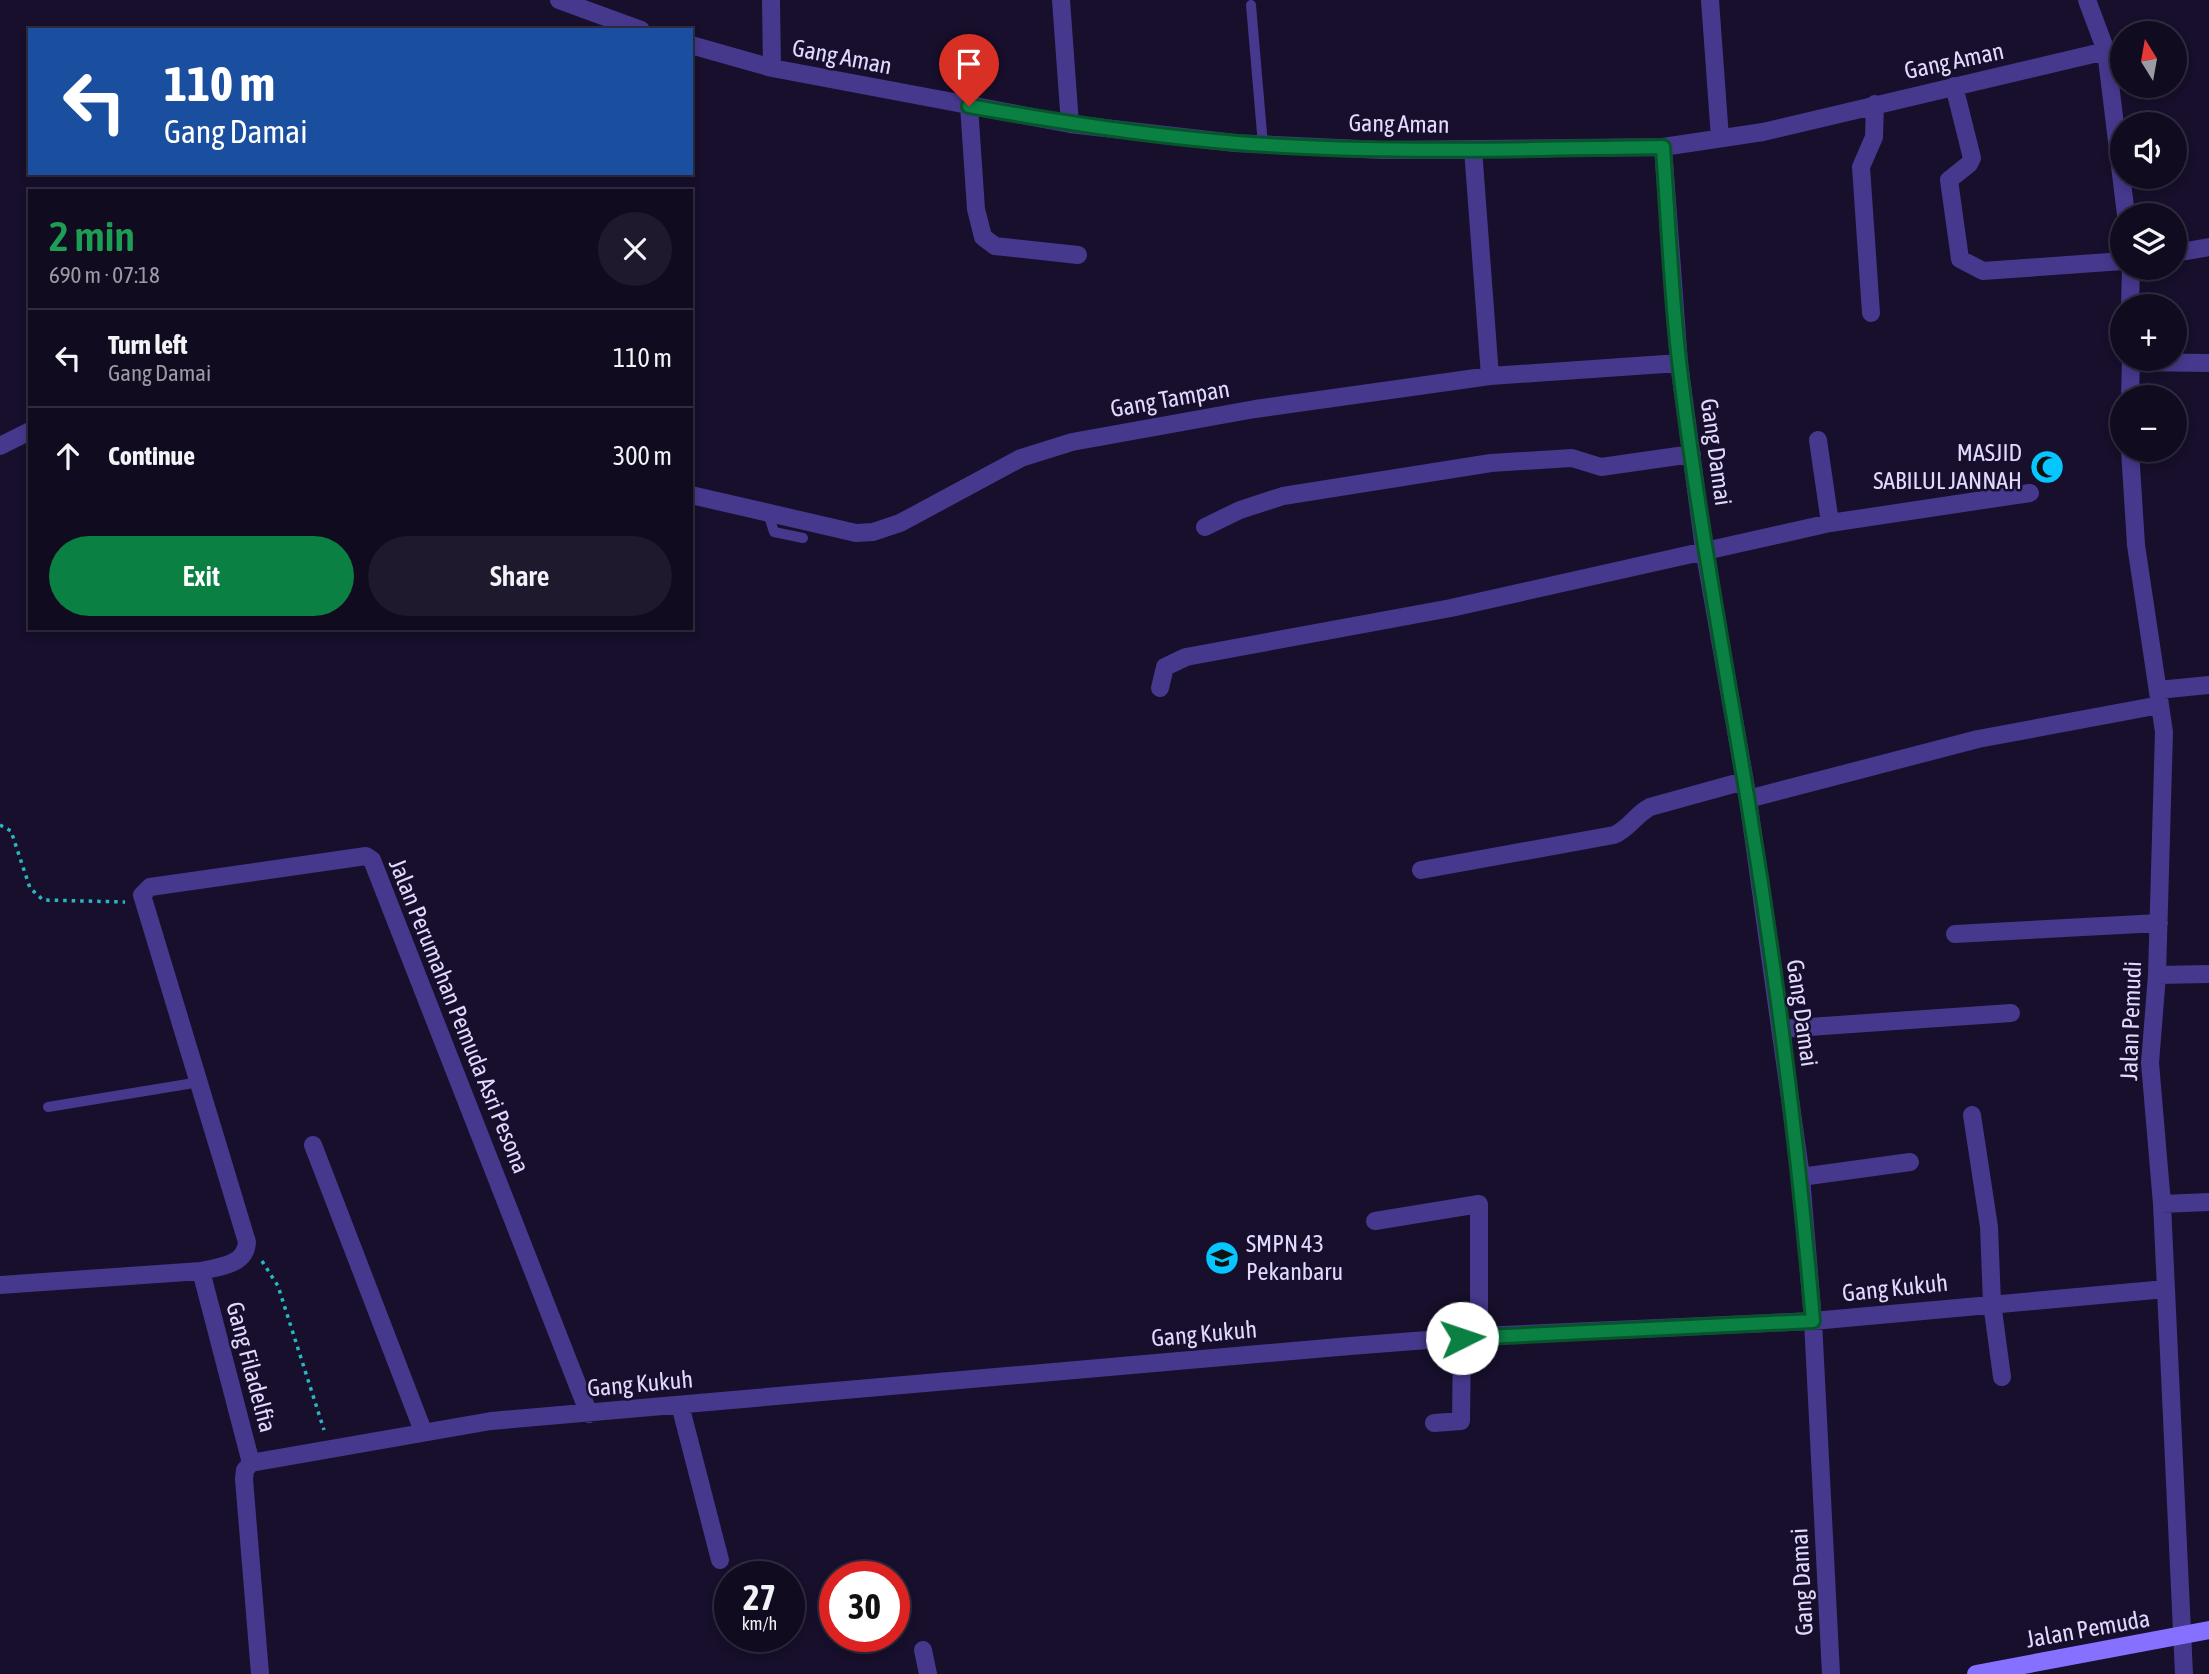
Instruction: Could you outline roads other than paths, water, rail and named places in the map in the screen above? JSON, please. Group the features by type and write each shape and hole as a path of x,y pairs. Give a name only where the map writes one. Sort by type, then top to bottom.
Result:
{"main road":[{"name":"Jalan Pemuda","path":"1976,1674 2209,1630"}],"street":[{"path":"559,0 634,28"},
{"path":"771,0 772,68"},
{"path":"1061,0 1070,124"},
{"path":"1710,0 1720,138"},
{"path":"2087,0 2106,51 2125,203"},
{"name":"Gang Aman","path":"693,46 772,68 1070,124 1263,145 1383,150 1663,147 1763,132 2106,51"},
{"path":"1954,86 1972,158 1969,164 1949,180 1960,259 1983,271 2110,262"},
{"path":"1871,313 1861,167 1874,137 1875,104"},
{"path":"969,106 975,209 983,237 995,246 1078,254"},
{"name":"Gang Damai","path":"1663,147 1679,363 1704,549 1748,799 1801,1177 1813,1321 1831,1674"},
{"path":"1473,149 1490,376"},
{"path":"2187,251 2209,247"},
{"path":"2187,362 2209,363"},
{"name":"Gang Tampan","path":"693,495 856,533 873,532 933,507 1021,458 1072,442 1255,409 1490,376 1679,363"},
{"path":"0,446 28,432"},
{"path":"1818,440 1829,523"},
{"path":"1205,527 1240,510 1283,496 1490,463 1572,458 1601,467 1692,454"},
{"name":"Jalan Pemudi","path":"2131,462 2136,545 2164,732 2157,975 2150,1063 2162,1204 2184,1674"},
{"path":"1160,688 1165,667 1186,657 1451,608 1829,523 2030,493"},
{"path":"1748,799 1978,739 2209,685"},
{"path":"1421,870 1614,835 1625,831 1639,813 1650,807 1744,781"},
{"name":"Jalan Perumahan Pemuda Asri Pesona","path":"200,1082 162,954 141,901 142,895 150,887 370,858 589,1413"},
{"path":"1955,934 2159,923"},
{"path":"2157,975 2209,974"},
{"path":"1780,1029 2011,1013"},
{"path":"0,1285 201,1271 234,1263 244,1254 247,1242 200,1082"},
{"path":"1972,1115 1989,1227 1992,1303 2002,1377"},
{"path":"313,1145 423,1432"},
{"path":"1801,1177 1910,1162"},
{"path":"2162,1204 2209,1202"},
{"path":"1376,1221 1479,1204 1471,1337 1461,1421 1434,1423"},
{"name":"Gang Filadelfia","path":"201,1271 251,1463 245,1470 244,1479 260,1674"},
{"name":"Gang Kukuh","path":"251,1463 491,1421 1471,1337 1813,1321 2166,1289"},
{"path":"680,1405 720,1560"},
{"path":"923,1650 928,1674"}],"lane":[{"path":"1251,5 1263,145"},
{"path":"768,513 774,532 803,538"},
{"path":"48,1107 200,1082"}],"place":[{"name":"MASJID SABILUL JANNAH","path":"2047,467"},
{"name":"SMPN 43 Pekanbaru","path":"1222,1258"}]}
